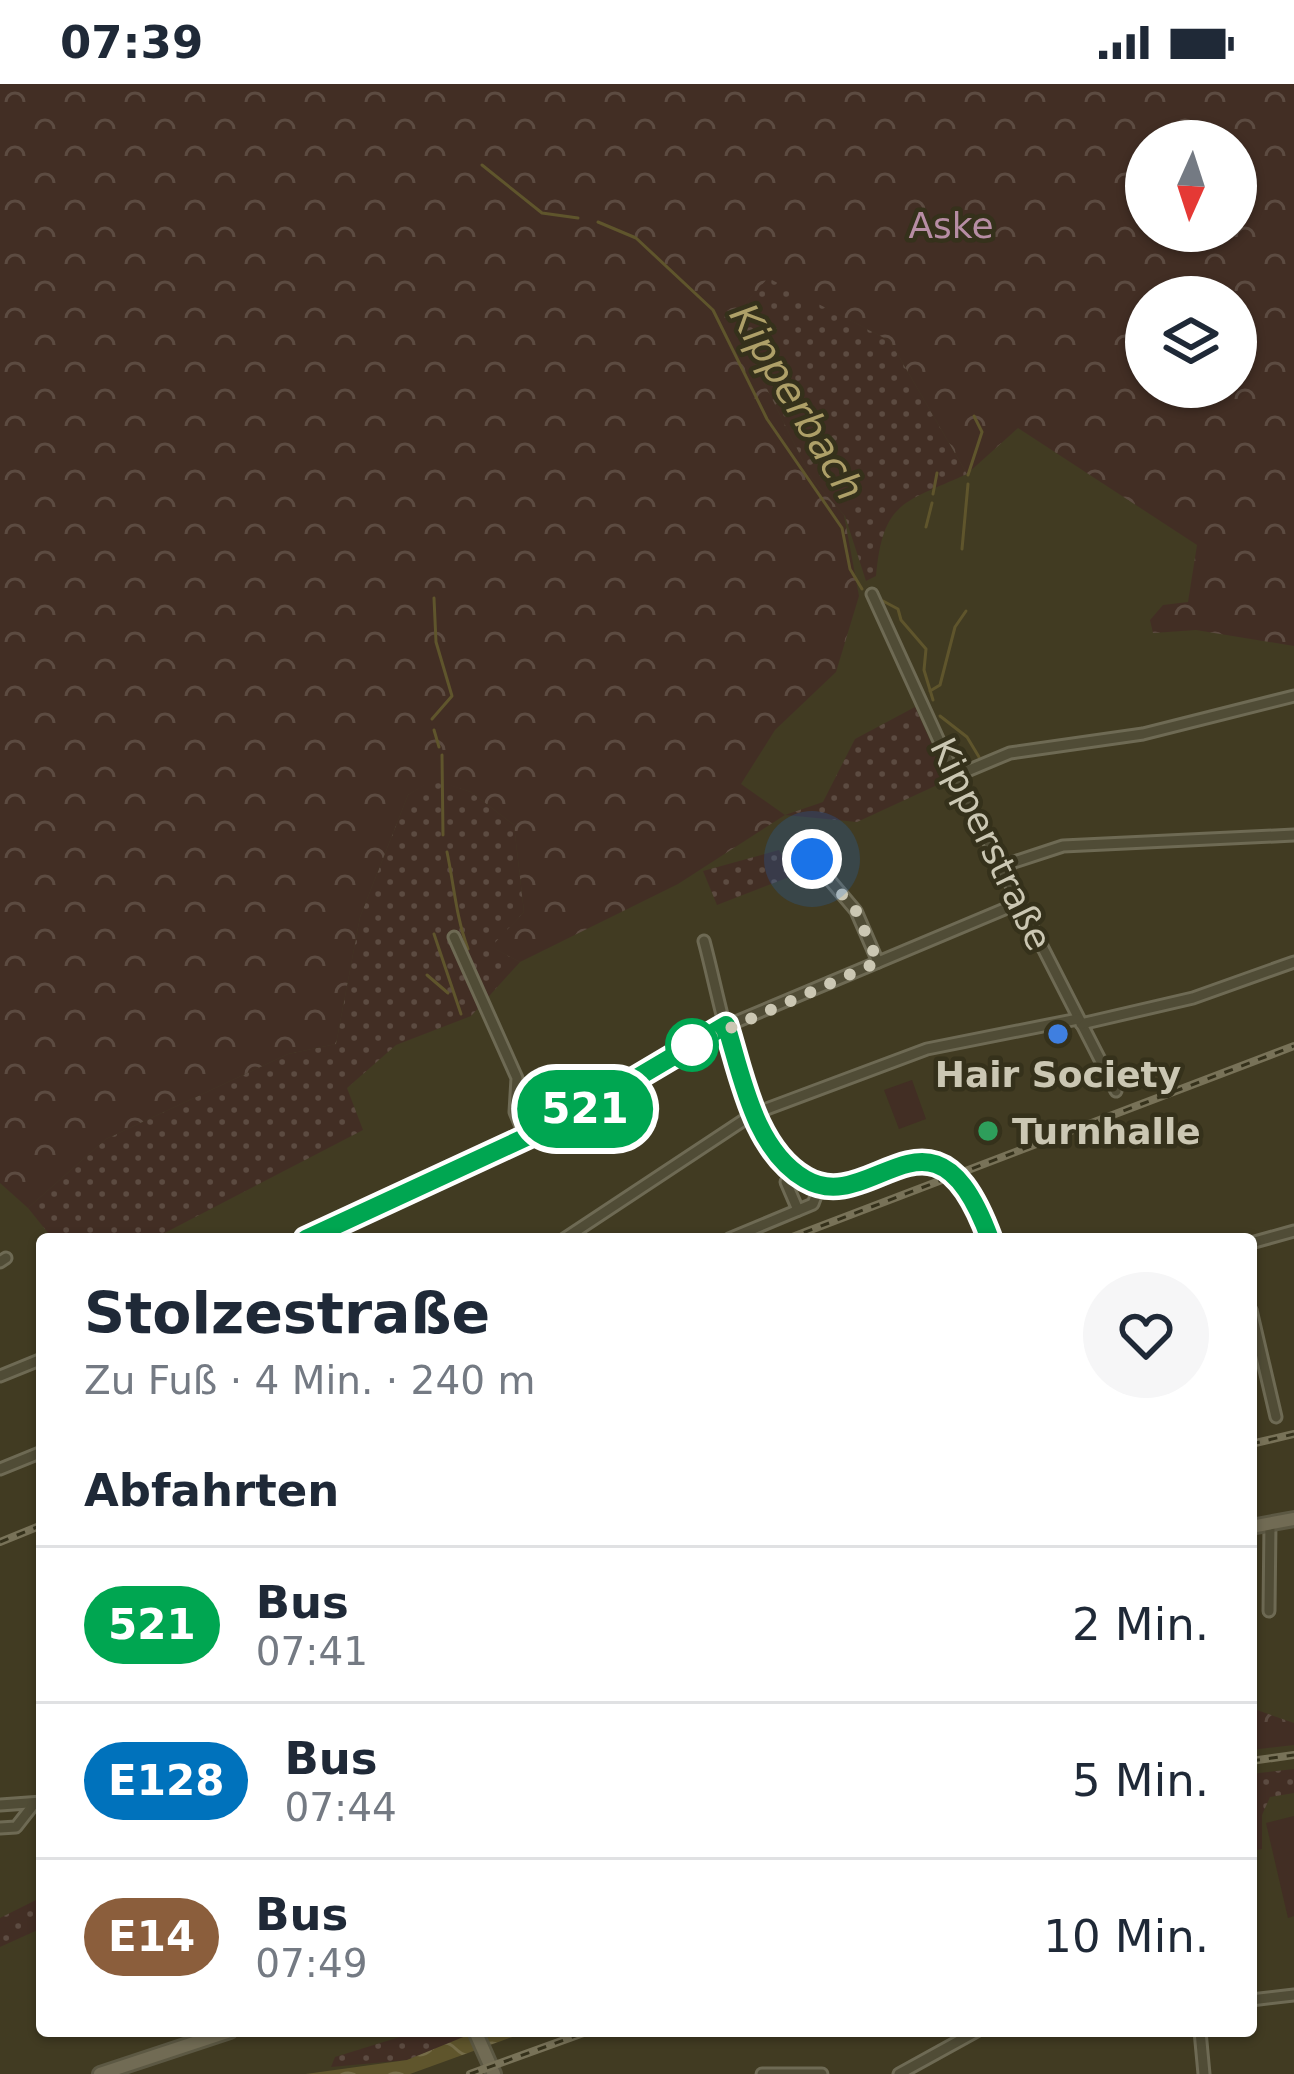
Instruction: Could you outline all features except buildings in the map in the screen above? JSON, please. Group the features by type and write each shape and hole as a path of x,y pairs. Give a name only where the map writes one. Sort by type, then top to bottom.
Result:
{"main road":[{"path":"1257,1526 1294,1520"},
{"path":"100,2074 210,2037"},
{"path":"478,2037 494,2074"}],"street":[{"name":"Kipperstraße","path":"872,594 956,776 1116,1091"},
{"path":"956,776 1010,753 1143,734 1294,696"},
{"path":"1002,866 1063,846 1294,835"},
{"path":"812,859 856,911 878,962"},
{"path":"319,1233 526,1138 726,1025 1019,903"},
{"path":"454,937 517,1078 514,1112 526,1138"},
{"path":"704,941 753,1114 794,1170 820,1185 832,1186 908,1164 937,1165 957,1175 974,1195 988,1233"},
{"path":"573,1233 753,1114 927,1049 1193,998 1294,962"},
{"path":"786,1182 798,1210"},
{"path":"743,1233 813,1204 820,1185"},
{"path":"1257,1241 1294,1231"},
{"path":"1257,1336 1276,1417"},
{"path":"0,1376 36,1361"},
{"path":"0,1469 36,1455"},
{"path":"1269,1611 1270,1523"},
{"path":"0,1805 36,1803"},
{"path":"0,1828 16,1827 36,1805"},
{"path":"1257,1999 1294,1995"},
{"path":"899,2074 966,2037"},
{"path":"1201,2037 1204,2074"},
{"path":"763,2074 822,2074"}],"green space":[{"name":"Aske","path":"0,84 1294,84 1294,646 1196,630 1153,633 1150,620 1163,605 1188,602 1197,545 1018,428 967,474 890,341 768,278 743,306 737,329 812,479 844,515 859,596 836,672 775,730 741,784 785,815 678,884 520,962 491,947 524,912 514,825 471,792 433,780 408,795 360,917 336,1044 288,1054 106,1139 28,1208 0,1183"},
{"path":"768,277 890,341 967,474 900,508 884,532 876,576 866,581 845,516 812,479 737,329 743,306"},
{"path":"915,707 948,780 857,822 785,815 823,802 855,739"},
{"path":"433,779 471,792 514,825 524,912 492,947 520,962 471,1016 396,1045 347,1088 363,1130 165,1233 48,1233 28,1208 106,1139 288,1054 336,1044 360,917 408,795"},
{"path":"779,850 792,876 717,905 703,871"},
{"path":"912,1080 926,1119 899,1129 884,1090"},
{"path":"1257,1710 1294,1723 1294,1745 1257,1749"},
{"path":"1294,1769 1294,1793 1270,1797 1262,1815 1262,1849 1257,1850 1257,1773"},
{"path":"1294,1816 1294,1916 1288,1918 1266,1823"},
{"path":"36,1900 36,1931 0,1947 0,1918"},
{"path":"400,2037 468,2037 407,2060 331,2067 335,2057"}],"water":[{"path":"463,2037 512,2037 410,2074 306,2074 407,2060"}],"waterway":[{"name":"Kipperbach","path":"482,165 542,213 578,218"},
{"name":"Kipperbach","path":"598,222 636,238 713,310 767,419 842,528 850,569 862,589"},
{"path":"968,475 982,432 974,416"},
{"path":"933,494 937,473"},
{"path":"962,549 968,484"},
{"path":"926,527 932,503"},
{"path":"432,719 452,696 436,642 434,598"},
{"name":"Kipperbach","path":"883,601 898,609 901,620 926,649 924,670 933,700"},
{"path":"930,691 940,685 955,627 966,611"},
{"name":"Kipperbach","path":"940,716 967,737 979,757"},
{"path":"434,730 439,747"},
{"path":"442,755 443,835"},
{"path":"447,852 468,949"},
{"path":"434,934 461,1014"},
{"path":"427,975 448,993"}],"railway":[{"path":"803,1233 1294,1046"},
{"path":"1257,1443 1294,1434"},
{"path":"0,1542 36,1527"},
{"path":"1257,1760 1294,1755"},
{"path":"470,2074 572,2037"}],"bus line":[{"name":"521","path":"319,1233 574,1115 726,1025 753,1114 798,1174 832,1186 908,1164 937,1165 957,1175 974,1195 988,1233"}],"place":[{"name":"Hair Society","path":"1058,1034"},
{"name":"Turnhalle","path":"988,1131"}],"route":[{"path":"692,1045 726,1025 878,962 856,911 812,859"}]}
